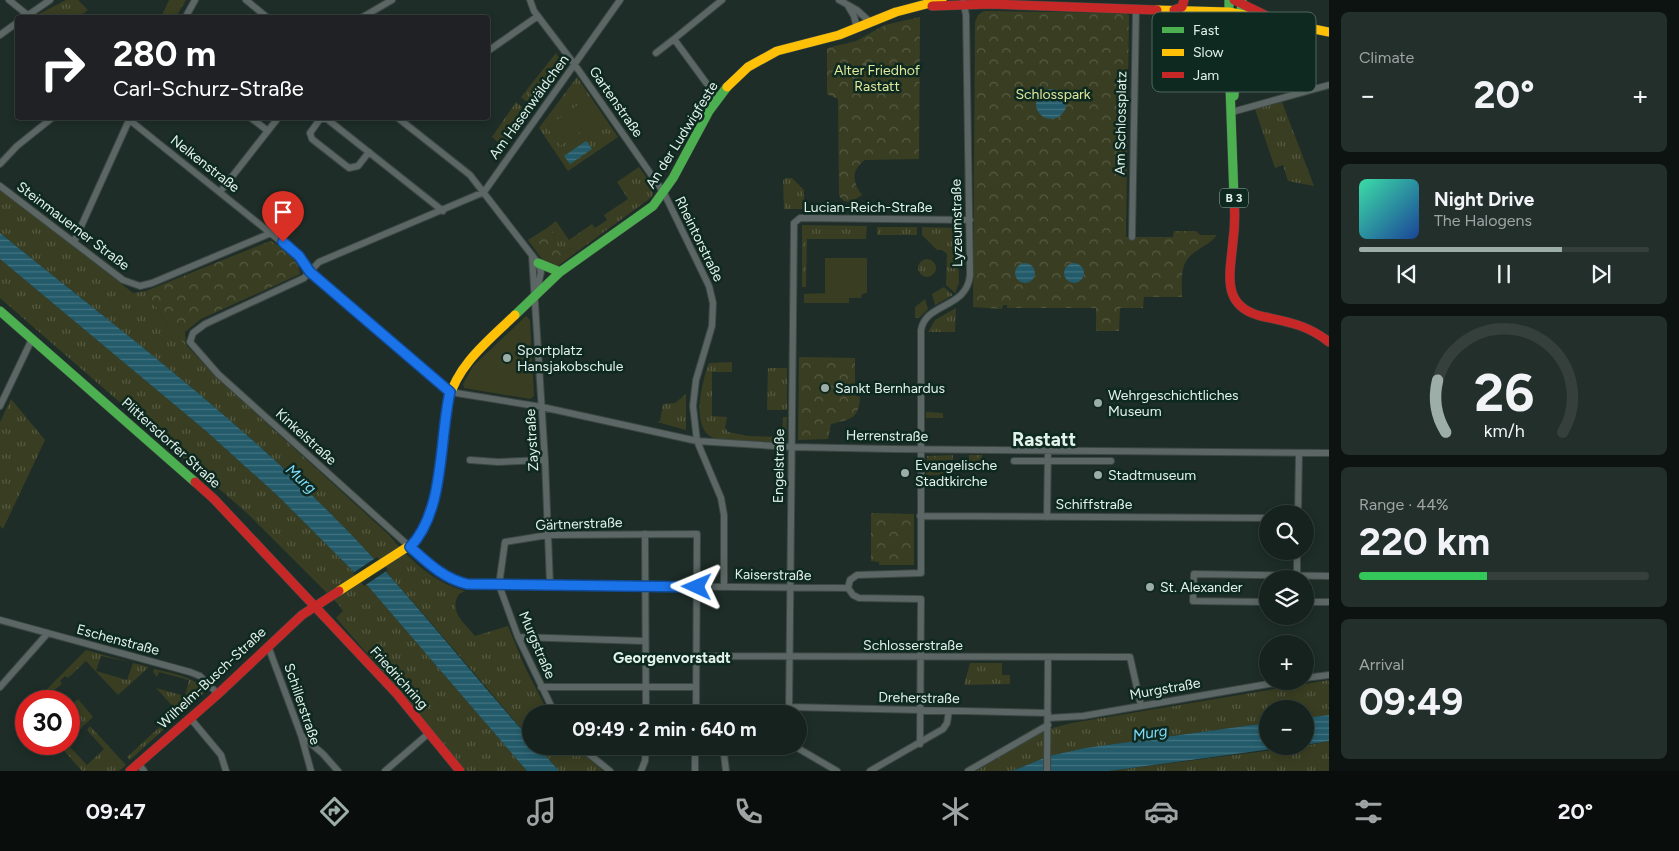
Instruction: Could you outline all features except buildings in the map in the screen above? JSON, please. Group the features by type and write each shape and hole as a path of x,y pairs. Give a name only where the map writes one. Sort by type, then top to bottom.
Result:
{"street":[{"path":"9,0 26,15"},
{"path":"31,15 50,0"},
{"path":"186,15 194,0"},
{"path":"246,0 264,15"},
{"path":"366,15 392,0"},
{"name":"Gartenstraße","path":"530,0 538,16 575,65 664,193"},
{"name":"Am Hasenwäldchen","path":"190,342 193,333 205,324 304,278 319,262 484,192 620,0"},
{"path":"656,53 722,0"},
{"path":"839,0 857,10 870,22"},
{"name":"An der Ludwigfeste","path":"925,6 942,0"},
{"path":"1094,0 1096,5 1102,8"},
{"path":"1174,10 1180,8 1184,0"},
{"name":"B 3","path":"1228,12 1229,0"},
{"path":"1239,1 1259,12"},
{"name":"An der Ludwigfeste","path":"410,547 425,527 432,506 450,392 464,366 474,354 560,272 638,217 664,193 718,99 748,67 777,51 839,35 896,12 925,6 963,3 1228,12"},
{"name":"Lyzeumstraße","path":"848,588 850,580 857,575 920,573 922,326 927,317 958,298 967,287 970,275 963,3"},
{"path":"847,5 854,16 857,28"},
{"name":"Am Schlossplatz","path":"1132,237 1136,9"},
{"path":"490,50 538,16"},
{"path":"0,35 15,24"},
{"path":"1316,29 1329,32"},
{"path":"674,39 718,99"},
{"path":"1316,88 1329,85"},
{"name":"B 3","path":"1229,92 1232,109"},
{"name":"B 3","path":"1234,92 1232,158 1234,218 1230,256 1232,292 1240,305 1253,314 1301,325 1329,342"},
{"path":"1232,109 1301,92"},
{"path":"0,164 24,140 49,120"},
{"path":"74,242 128,120"},
{"name":"Nelkenstraße","path":"131,120 299,256 310,272 450,392"},
{"path":"254,120 268,131"},
{"path":"220,192 276,120"},
{"path":"320,120 310,133 312,139 349,168 358,166 369,152"},
{"path":"328,120 443,211"},
{"path":"401,120 456,163 484,192 535,259 560,272"},
{"name":"Steinmauerner Straße","path":"0,186 123,280 140,286 152,283 271,233"},
{"name":"Rheintorstraße","path":"664,193 706,276 713,303 712,326 696,380 693,406 697,441 721,498 724,515 724,587"},
{"name":"Lucian-Reich-Straße","path":"796,220 800,218 970,220"},
{"name":"Engelstraße","path":"789,705 792,231 796,220"},
{"name":"Zaystraße","path":"535,259 540,280 536,294 550,585"},
{"name":"Plittersdorfer Straße","path":"0,311 214,499 313,606"},
{"path":"0,406 32,339"},
{"name":"Kinkelstraße","path":"190,342 218,374 410,547"},
{"name":"Herrenstraße","path":"450,392 542,407 697,441 791,447 1329,453"},
{"path":"1047,517 1048,449"},
{"path":"1298,505 1299,453"},
{"path":"470,460 498,462 545,460"},
{"path":"1014,461 1112,461"},
{"name":"Schiffstraße","path":"920,516 1259,518"},
{"path":"644,534 646,705"},
{"name":"Gärtnerstraße","path":"499,585 505,542 548,535 697,534 697,587"},
{"name":"Wilhelm-Busch-Straße","path":"130,771 191,719 313,606 410,547"},
{"name":"Kaiserstraße","path":"410,547 440,573 459,582 499,585 848,588 857,598 921,599 921,657"},
{"path":"1259,576 1194,574 1193,601 1259,602"},
{"path":"1314,576 1329,576"},
{"name":"Murgstraße","path":"499,585 518,638 550,705"},
{"path":"696,705 697,587"},
{"path":"1314,602 1329,602"},
{"name":"Friedrichring","path":"313,606 396,694 460,771"},
{"name":"Eschenstraße","path":"2,623 190,672 200,676 218,694"},
{"path":"0,687 47,634"},
{"path":"518,638 644,641"},
{"name":"Schillerstraße","path":"268,646 301,735 311,771"},
{"name":"Schlosserstraße","path":"697,656 1130,657 1141,706"},
{"path":"920,744 921,657"},
{"path":"1047,771 1048,658"},
{"path":"1314,677 1329,675"},
{"name":"Murgstraße","path":"968,771 1048,719 1083,716 1259,686"},
{"path":"541,687 696,687"},
{"name":"Dreherstraße","path":"807,711 950,711 1048,719"},
{"path":"870,771 920,744 946,726 950,711"},
{"path":"191,719 221,754 226,771"},
{"path":"385,771 429,733"},
{"path":"301,735 323,754 338,771"},
{"path":"807,754 837,771"},
{"path":"590,755 610,771"},
{"path":"641,771 645,755"},
{"path":"694,771 695,755"},
{"path":"724,755 726,771"},
{"path":"138,763 144,771"}],"green space":[{"path":"66,0 78,0 88,10 82,15 37,15"},
{"path":"169,0 186,0 177,15 162,15"},
{"name":"Schlosspark","path":"984,11 1125,13 1129,15 1126,237 1173,237 1174,231 1196,231 1200,235 1217,235 1186,261 1182,278 1182,297 1144,297 1143,308 1120,308 1119,331 1096,331 1096,308 1007,308 1007,305 1003,305 1002,309 973,307 975,22 978,15"},
{"name":"Alter Friedhof Rastatt","path":"920,17 919,159 865,160 857,168 854,176 856,185 862,195 851,202 844,201 839,196 838,99 827,94 827,48 856,41 885,25"},
{"path":"556,53 564,65 534,108 521,97"},
{"path":"868,62 869,88 852,89 851,63"},
{"path":"577,77 618,137 568,171 539,128"},
{"path":"585,100 599,119 560,146 547,127"},
{"path":"516,102 531,114 504,147 492,137"},
{"path":"1282,102 1314,186 1288,181 1283,165 1275,168 1255,109"},
{"path":"639,167 654,188 652,197 578,251 571,248 562,254 559,252 553,232 547,228 556,221 569,240 592,224 595,228 607,220 604,215 628,199 617,182"},
{"path":"792,178 804,190 804,209 784,209 783,180"},
{"path":"0,190 133,293 146,291 170,328 217,378 389,535 423,569 443,582 465,591 459,594 456,600 456,611 475,636 508,626 524,665 544,705 522,705 522,729 381,566 328,511 209,402 0,233"},
{"path":"802,225 867,226 866,239 807,239 806,287 802,287"},
{"path":"877,227 917,227 917,235 877,235"},
{"path":"922,227 958,228 959,283 955,293 946,285 947,254 942,250 937,250 922,235"},
{"path":"547,228 553,232 559,252 562,254 571,248 578,251 558,266 544,262 528,240"},
{"path":"270,241 289,254 297,265 300,274 201,319 185,332 186,346 170,328 146,291"},
{"path":"825,258 867,258 867,293 862,294 861,298 849,298 849,303 804,303 804,294 825,293"},
{"path":"0,259 206,431 278,496 367,585 527,771 466,771 400,691 336,618 343,611 338,604 248,514 0,298"},
{"path":"927,259 933,262 936,268 933,274 927,277 921,274 918,268 921,262"},
{"path":"944,287 953,295 935,305 932,294"},
{"path":"925,299 928,309 919,318 915,318 915,307"},
{"path":"956,308 955,332 928,332 935,320"},
{"name":"Sportplatz Hansjakobschule","path":"526,316 530,320 534,396 530,399 464,388 463,384 473,366"},
{"path":"799,357 855,358 855,395 860,397 858,410 852,417 831,424 828,439 798,440"},
{"path":"732,362 732,372 712,372 712,416 727,417 725,428 728,432 748,436 782,437 783,417 787,417 786,440 783,443 718,439 709,435 703,428 700,418 701,394 709,363"},
{"path":"768,368 787,368 787,410 767,410"},
{"path":"686,394 686,430 657,422 660,421 663,404 675,403"},
{"path":"11,399 45,440 3,529 0,526 0,422"},
{"path":"926,412 943,413 943,418 926,418"},
{"path":"953,455 953,460 927,461 927,456"},
{"path":"969,455 982,455 982,468 969,468"},
{"path":"926,465 953,465 953,475 926,475"},
{"path":"871,513 914,514 914,565 879,565 879,562 871,561"},
{"path":"86,650 129,662 101,656 96,671 127,680 133,663 149,667 118,695 86,661 68,678 65,676 60,681 62,684 54,690 46,690"},
{"path":"970,663 1002,663 1002,675 1010,675 1010,684 964,685"},
{"path":"154,669 180,675 193,681 204,688 204,693 130,760 127,757 177,711 156,688 185,696 189,680 159,672 157,677 153,672"},
{"path":"1329,680 1329,715 1314,717 1314,700 1259,700 1259,724 1085,748 1049,756 1012,771 976,771 1048,729 1072,723 1269,690 1314,690 1314,683"},
{"path":"80,701 93,717 80,729"},
{"path":"90,726 126,765 119,771 82,771 68,755 77,755 87,765 104,749 87,730"},
{"path":"1329,741 1329,771 1109,771 1259,752 1259,755 1314,755 1314,744"},
{"path":"545,755 584,755 603,771 559,771"}],"water":[{"path":"1051,89 1062,93 1066,104 1062,115 1051,119 1040,115 1036,104 1040,93"},
{"path":"586,141 592,149 570,164 564,156"},
{"path":"0,233 168,368 250,438 355,538 522,730 522,755 545,755 559,771 527,771 367,585 278,496 206,431 0,259"},
{"path":"1025,263 1032,266 1035,273 1032,280 1025,283 1018,280 1015,273 1018,266"},
{"path":"1074,263 1081,266 1084,273 1081,280 1074,283 1067,280 1064,273 1067,266"},
{"path":"1329,715 1329,741 1314,744 1314,717"},
{"path":"1259,724 1259,751 1109,771 1012,771 1049,756 1085,748"}],"pier":[{"path":"377,557 388,570 364,586 353,573"}],"traffic: fast":[{"path":"1229,0 1229,12"},
{"path":"1241,12 1242,0"},
{"path":"515,315 560,272 653,206 673,178 709,111 727,87"},
{"path":"1230,92 1234,198"},
{"path":"1234,92 1234,96"},
{"path":"538,263 560,272"},
{"path":"0,311 195,482"}],"traffic: slow":[{"path":"727,87 748,67 777,51 839,35 896,12 942,0"},
{"path":"1157,10 1229,12"},
{"path":"1316,29 1329,32"},
{"path":"339,591 415,542 424,527 436,493 448,401 453,388 466,364 515,315"}],"traffic: jam":[{"path":"1174,10 1182,7 1184,0"},
{"path":"1234,0 1259,12"},
{"path":"932,6 990,4 1157,10"},
{"path":"1234,198 1235,214 1230,266 1231,288 1234,298 1251,313 1299,325 1329,342"},
{"path":"195,482 214,499 397,694 460,771"},
{"path":"130,771 218,694 302,615 339,591"}],"place":[{"name":"Sportplatz Hansjakobschule","path":"507,358"},
{"name":"Sankt Bernhardus","path":"825,388"},
{"name":"Wehrgeschichtliches Museum","path":"1098,403"},
{"name":"Evangelische Stadtkirche","path":"905,473"},
{"name":"Stadtmuseum","path":"1098,475"},
{"name":"St. Alexander","path":"1150,587"}],"district":[{"name":"Rastatt","path":"1044,439"},
{"name":"Georgenvorstadt","path":"672,658"}],"route":[{"path":"283,242 299,256 310,272 450,392 429,519 420,536 410,547 440,573 467,584 697,587"}],"water label":[{"name":"Murg","path":"301,479"},
{"name":"Murg","path":"1150,733"}]}
